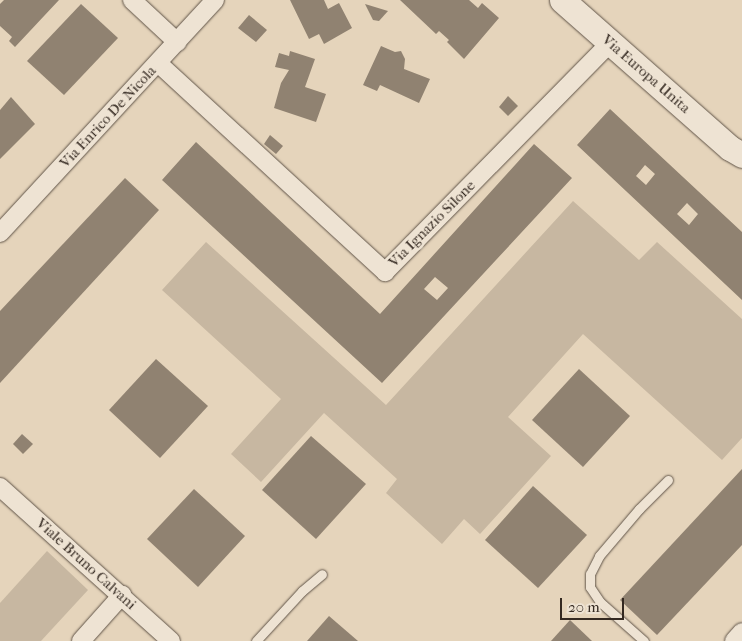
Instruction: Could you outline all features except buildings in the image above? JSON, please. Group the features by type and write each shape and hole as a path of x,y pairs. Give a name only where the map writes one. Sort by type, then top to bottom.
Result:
{"street":[{"path":"132,0 178,42"},
{"name":"Via Enrico De Nicola","path":"0,233 215,0"},
{"name":"Via Europa Unita","path":"562,0 738,154"},
{"name":"Via Ignazio Silone","path":"158,63 385,272 610,43"},
{"name":"Viale Bruno Calvani","path":"0,487 171,641"},
{"path":"82,641 122,595"},
{"path":"734,641 742,632"}],"lane":[{"path":"644,641 600,602 590,587 590,574 599,556 668,480"},
{"path":"256,641 302,591 322,574"}],"shaded area":[{"path":"573,201 639,260 657,242 742,319 742,438 722,460 583,334 508,417 551,456 480,534 464,519 442,544 386,493 397,479 324,413 261,482 231,454 281,399 162,290 206,242 386,405"},
{"path":"47,551 88,590 41,641 0,641 0,603"}]}
